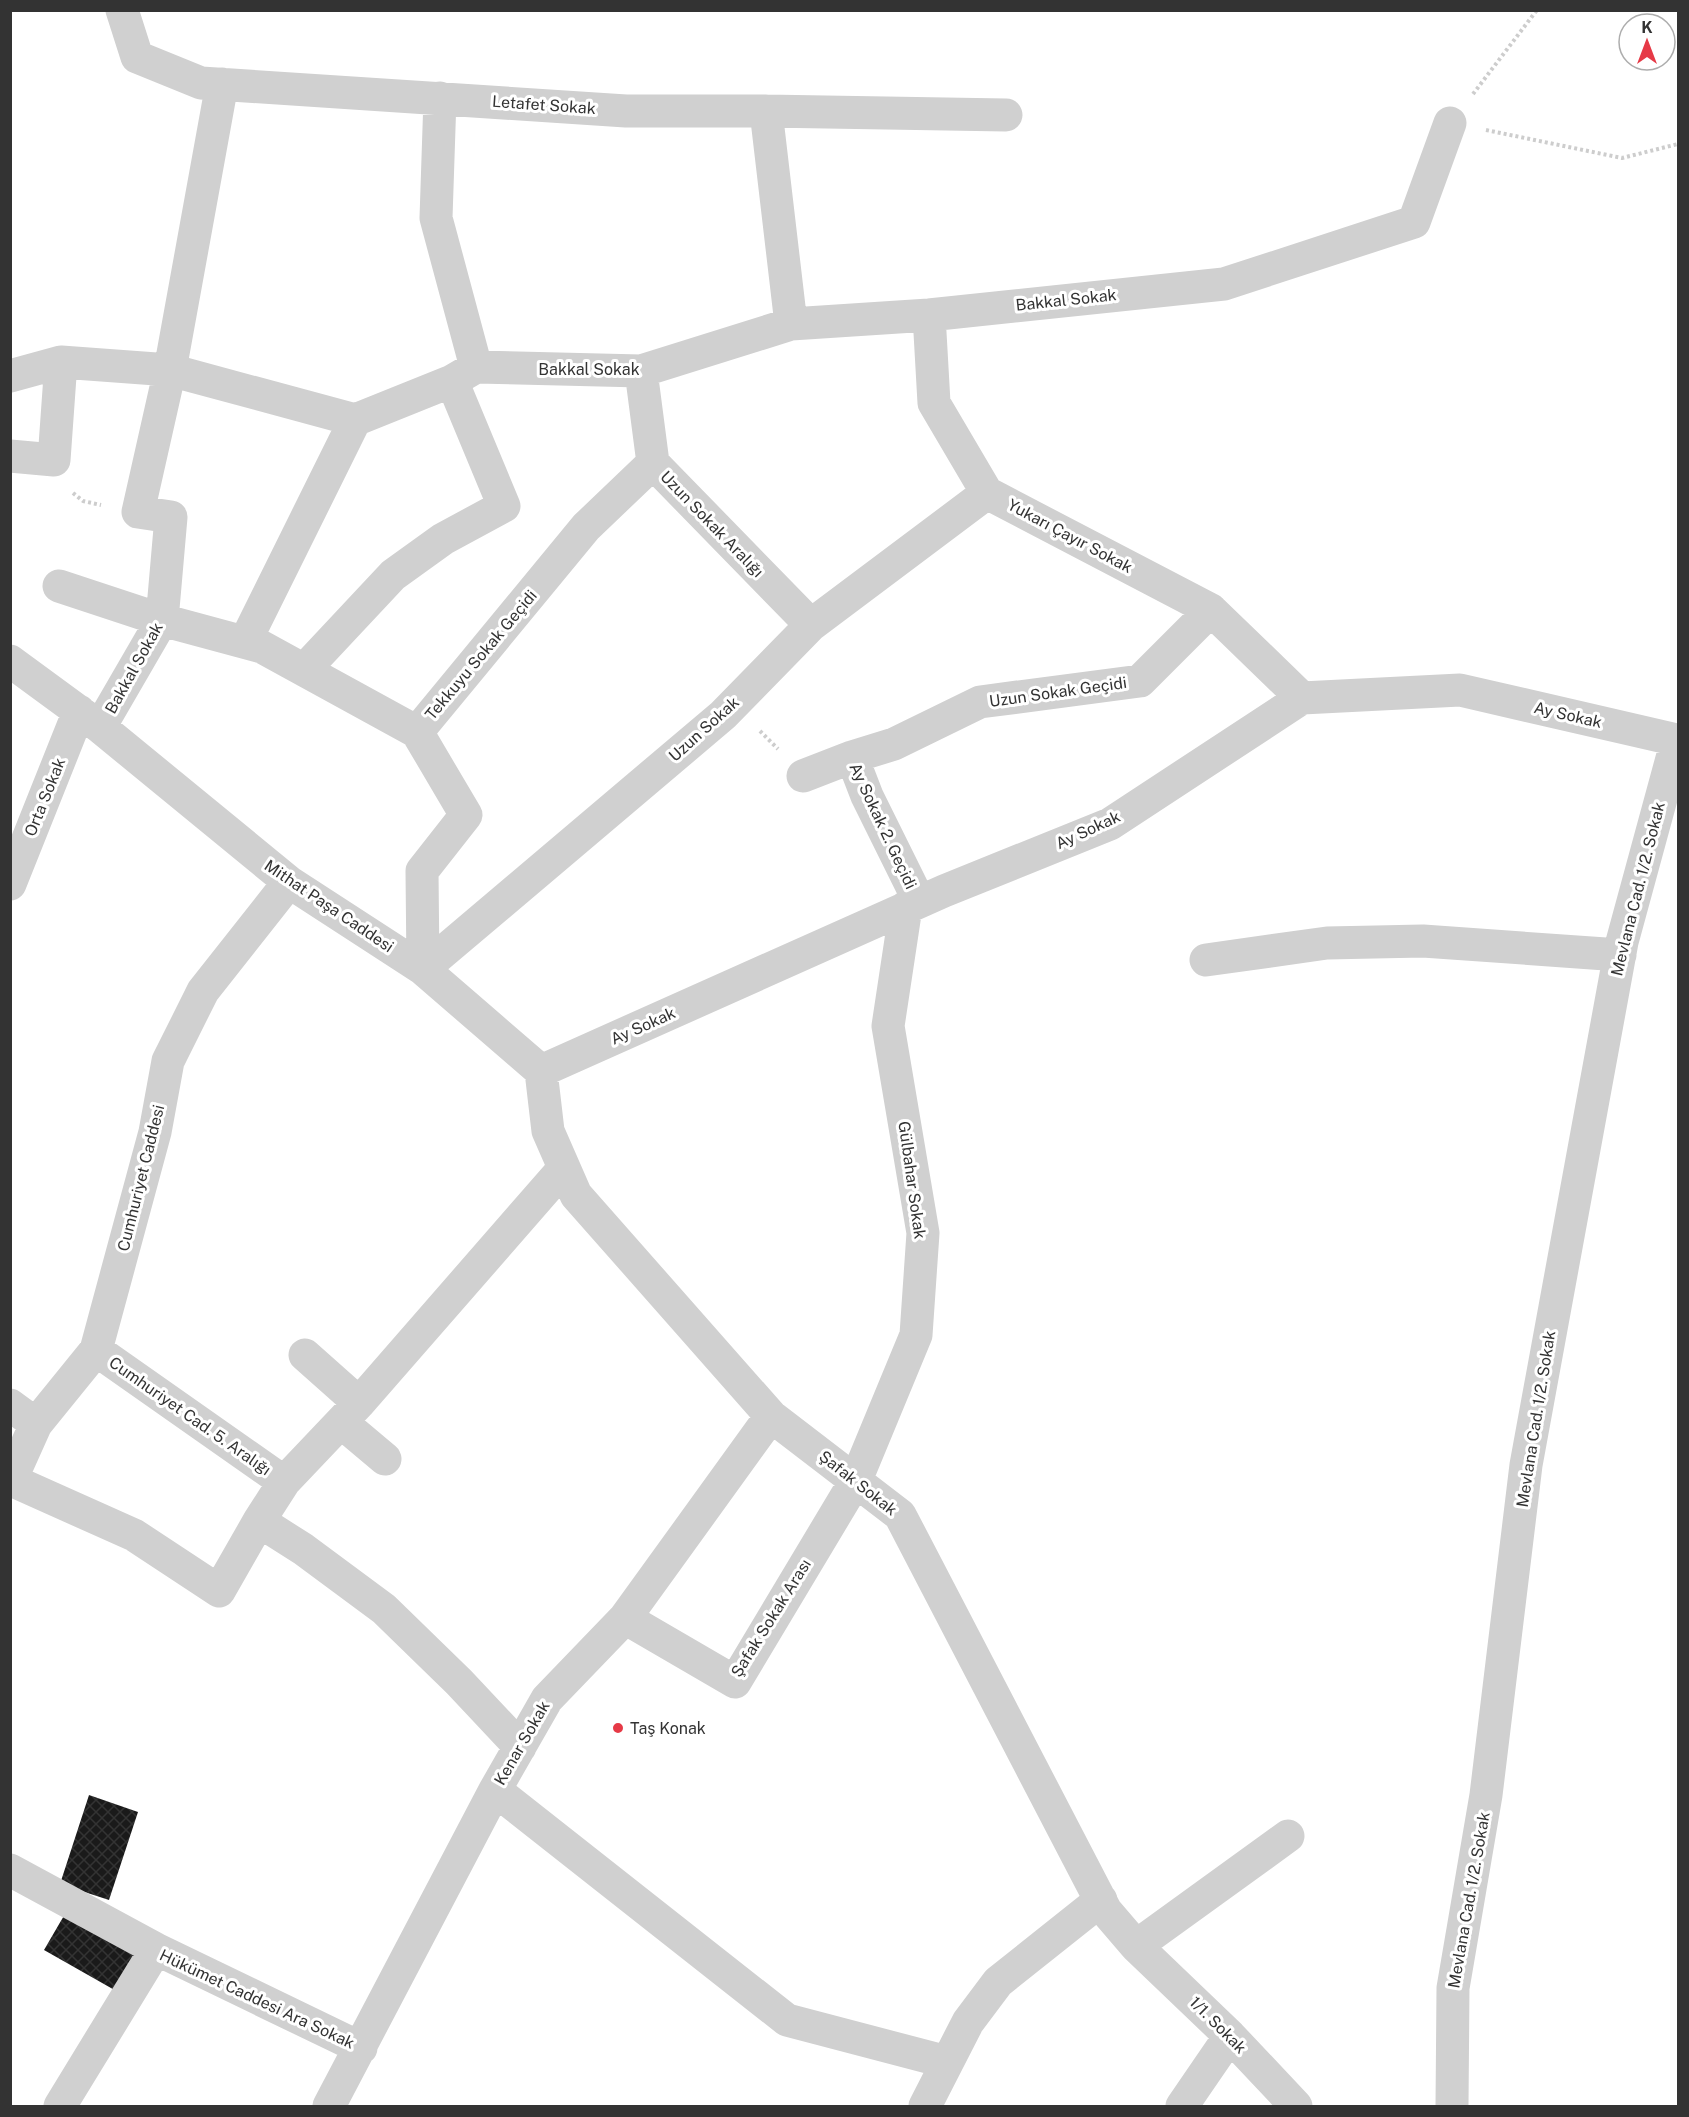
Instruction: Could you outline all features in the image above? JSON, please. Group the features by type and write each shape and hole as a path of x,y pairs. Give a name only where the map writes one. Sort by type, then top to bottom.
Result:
{"street":[{"name":"Letafet Sokak","path":"122,10 137,57 201,83 626,111 1006,115"},
{"path":"138,512 170,370 222,84"},
{"path":"304,670 393,575 443,539 504,506 464,374 436,218 440,98"},
{"path":"765,111 791,324"},
{"name":"Bakkal Sokak","path":"355,420 464,374 641,371 791,324 929,315 1224,284 1414,222 1450,123"},
{"name":"Yukarı Çayır Sokak","path":"929,315 934,403 987,493 1211,610 1302,698"},
{"path":"10,456 54,460 61,362"},
{"path":"10,376 61,362 170,370 355,420 245,642"},
{"name":"Uzun Sokak Aralığı","path":"641,371 652,463 811,625"},
{"name":"Tekkuyu Sokak Geçidi","path":"423,969 422,871 466,816 417,732 586,527 652,463"},
{"name":"Uzun Sokak","path":"423,969 735,703 811,625 987,493"},
{"name":"Bakkal Sokak","path":"90,719 162,620 171,516 138,512"},
{"path":"59,586 162,620 262,647 417,732"},
{"name":"Uzun Sokak Geçidi","path":"852,757 894,744 980,702 1140,681 1211,610"},
{"name":"Mithat Paşa Caddesi","path":"10,661 90,719 289,882 423,969 541,1071"},
{"name":"Ay Sokak","path":"541,1071 913,904 1110,824 1302,698 1460,690 1677,740"},
{"name":"Orta Sokak","path":"10,884 90,719"},
{"name":"Mevlana Cad. 1/2. Sokak","path":"1452,2106 1453,1988 1486,1795 1526,1465 1620,955 1677,740"},
{"name":"Ay Sokak 2. Geçidi","path":"803,776 852,757 913,904"},
{"name":"Cumhuriyet Caddesi","path":"11,1481 36,1424 96,1350 155,1132 168,1061 203,991 289,882"},
{"name":"Gülbahar Sokak","path":"856,1480 916,1335 922,1233 888,1026 913,904"},
{"path":"1206,960 1326,943 1423,941 1620,955"},
{"name":"Şafak Sokak","path":"541,1071 548,1131 576,1195 771,1416 900,1515 1106,1911 1136,1946"},
{"path":"11,1481 134,1535 219,1591 284,1482 350,1412 564,1168"},
{"name":"Cumhuriyet Cad. 5. Aralığı","path":"96,1350 284,1482"},
{"path":"305,1355 385,1459"},
{"path":"10,1405 36,1424"},
{"name":"Kenar Sokak","path":"329,2106 495,1790 547,1699 625,1618 771,1416"},
{"name":"Şafak Sokak Arası","path":"625,1618 735,1682 856,1480"},
{"path":"259,1521 303,1549 384,1609 459,1682 520,1747"},
{"path":"495,1790 787,2020 947,2062"},
{"path":"1136,1946 1288,1836"},
{"path":"10,1870 156,1949"},
{"path":"925,2106 968,2022 998,1982 1101,1900"},
{"name":"1/1. Sokak","path":"1136,1946 1230,2036 1296,2106"},
{"name":"Hükümet Caddesi Ara Sokak","path":"60,2106 156,1949 361,2048"},
{"path":"1182,2106 1230,2036"}],"path":[{"path":"1537,10 1450,123 1622,158 1678,144"},
{"path":"54,460 60,483 83,501 138,512"},
{"path":"735,703 803,776"}],"building":[{"path":"89,1795 138,1812 109,1900 60,1884"},
{"path":"69,1907 143,1949 118,1992 44,1950"}],"place":[{"name":"Taş Konak","path":"618,1728"}]}
